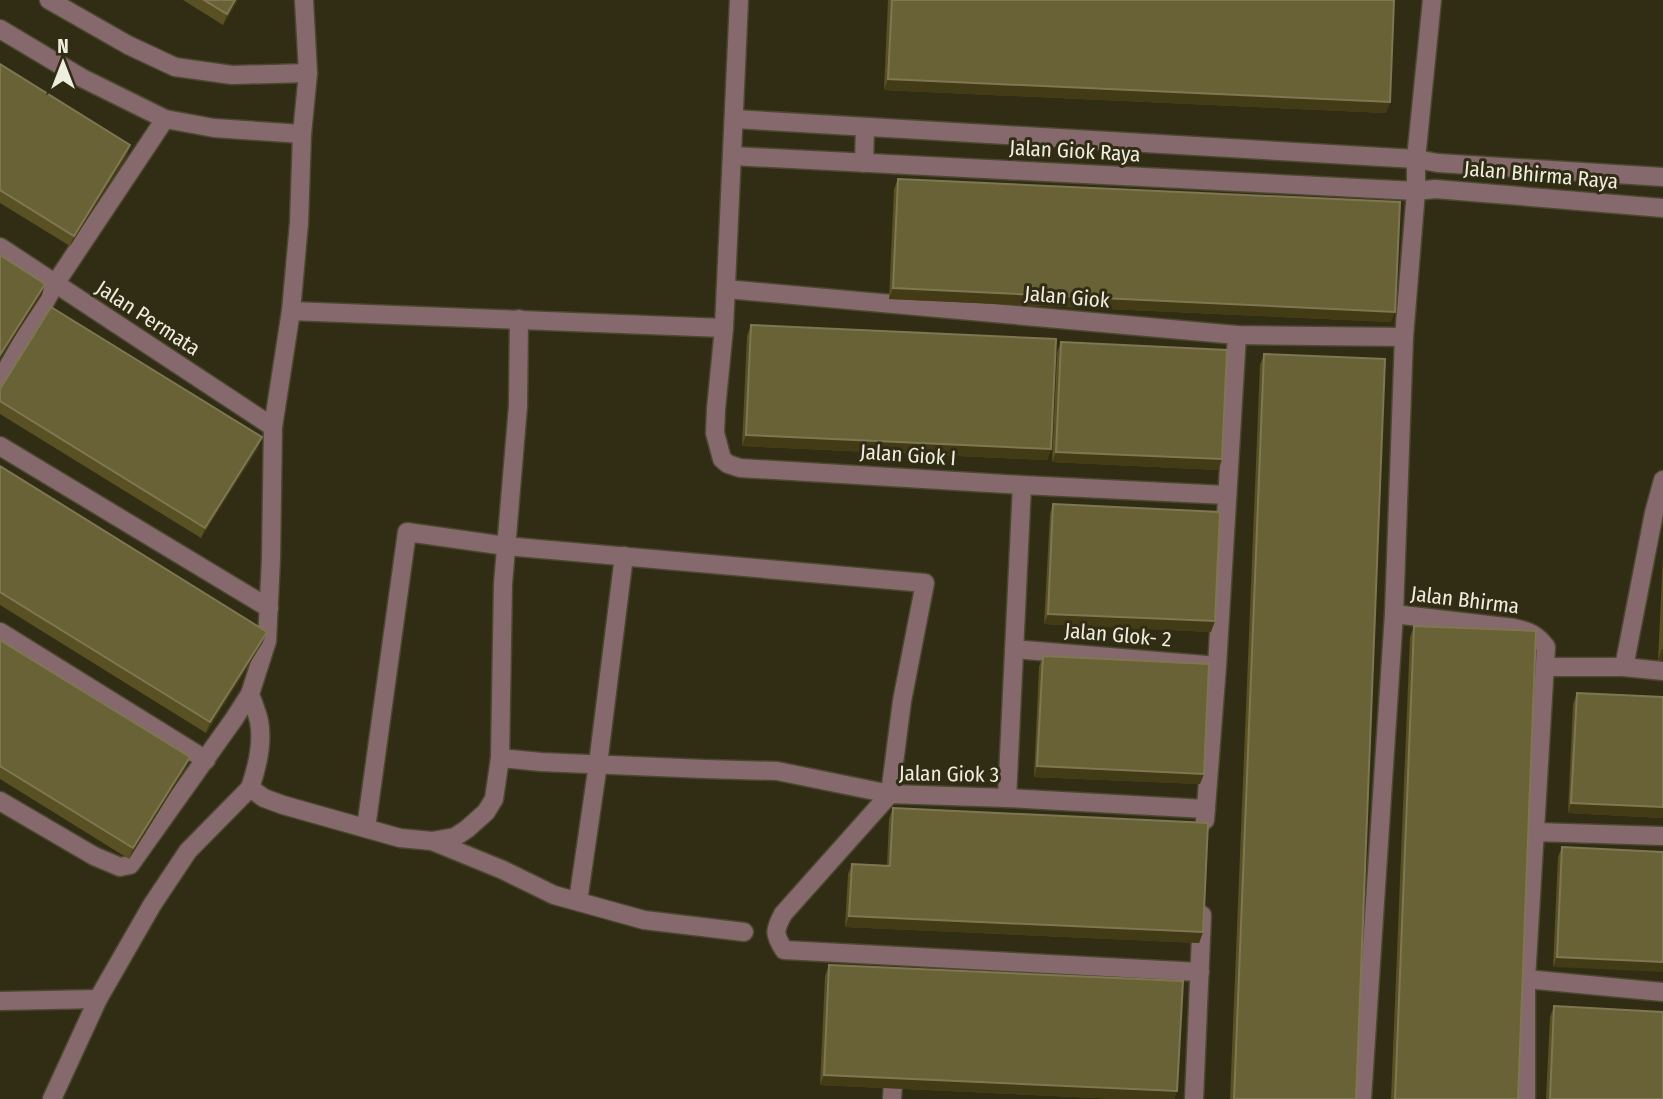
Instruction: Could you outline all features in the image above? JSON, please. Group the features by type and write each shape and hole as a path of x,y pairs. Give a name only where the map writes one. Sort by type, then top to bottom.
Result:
{"street":[{"path":"49,0 128,45 175,67 232,75 308,73"},
{"path":"0,801 94,856 116,866 127,867 206,760 250,694 267,641 273,427 291,311 308,73 304,0"},
{"path":"291,311 724,328 739,0"},
{"path":"1362,1099 1394,614 1404,337 1416,191 1416,159 1433,0"},
{"path":"0,29 82,78 165,119 214,128 302,134"},
{"path":"0,382 55,284 165,119"},
{"name":"Jalan Giok Raya","path":"734,119 1416,159"},
{"path":"864,163 865,127"},
{"name":"Jalan Giok Raya","path":"732,156 1416,191"},
{"name":"Jalan Bhirma Raya","path":"1416,159 1438,163 1663,177"},
{"name":"Jalan Bhirma Raya","path":"1416,191 1435,189 1663,208"},
{"name":"Jalan Permata","path":"0,247 273,427"},
{"name":"Jalan Giok","path":"726,289 1237,335 1404,337"},
{"path":"250,788 264,798 283,805 400,838 432,841 455,837 486,813 494,799 500,758 503,584 518,406 519,319"},
{"name":"Jalan Giok I","path":"724,328 715,433 722,459 740,468 1227,495"},
{"path":"1205,836 1237,335"},
{"path":"0,446 269,608"},
{"path":"1624,667 1659,514 1663,480"},
{"path":"1007,798 1022,485"},
{"path":"366,828 407,532 506,546 925,583 902,701 890,794 777,771 500,758"},
{"path":"578,901 624,556"},
{"name":"Jalan Bhirma","path":"1394,614 1529,631 1539,637 1546,647 1546,667"},
{"path":"0,632 206,760"},
{"name":"Jalan Glok- 2","path":"1014,649 1217,666"},
{"path":"1526,1099 1526,979 1546,667 1624,667 1663,671"},
{"path":"51,1099 98,999 152,905 188,851 250,788 260,743 259,723 250,694"},
{"name":"Jalan Giok 3","path":"1200,972 899,963 784,950 776,937 776,927 783,914 890,794 1206,809"},
{"path":"1535,832 1663,836"},
{"path":"432,841 503,870 554,895 644,920 744,932"},
{"path":"1194,1099 1203,904"},
{"path":"1526,979 1663,992"},
{"path":"0,1002 98,999"},
{"path":"892,1099 895,1047"}],"building":[{"path":"204,0 235,0 227,14"},
{"path":"892,0 1394,0 1390,102 888,79"},
{"path":"0,64 130,145 74,236 0,190"},
{"path":"898,179 1400,202 1395,312 893,288"},
{"path":"0,255 45,284 0,355"},
{"path":"51,307 262,437 205,528 0,401 0,389"},
{"path":"751,325 1056,339 1051,449 746,435"},
{"path":"1061,342 1227,350 1222,459 1056,452"},
{"path":"1264,354 1385,359 1356,1099 1234,1099"},
{"path":"0,466 267,632 210,722 0,592"},
{"path":"1053,504 1220,512 1215,621 1048,614"},
{"path":"1414,626 1536,631 1518,1099 1395,1099"},
{"path":"0,640 190,757 133,848 0,766"},
{"path":"1043,656 1209,664 1204,774 1037,766"},
{"path":"1577,693 1663,697 1663,807 1571,803"},
{"path":"893,808 1208,823 1203,932 849,916 852,864 890,866"},
{"path":"1562,847 1663,852 1663,962 1557,957"},
{"path":"829,965 1183,981 1177,1091 824,1075"},
{"path":"1554,1006 1663,1012 1663,1099 1550,1099"}]}
